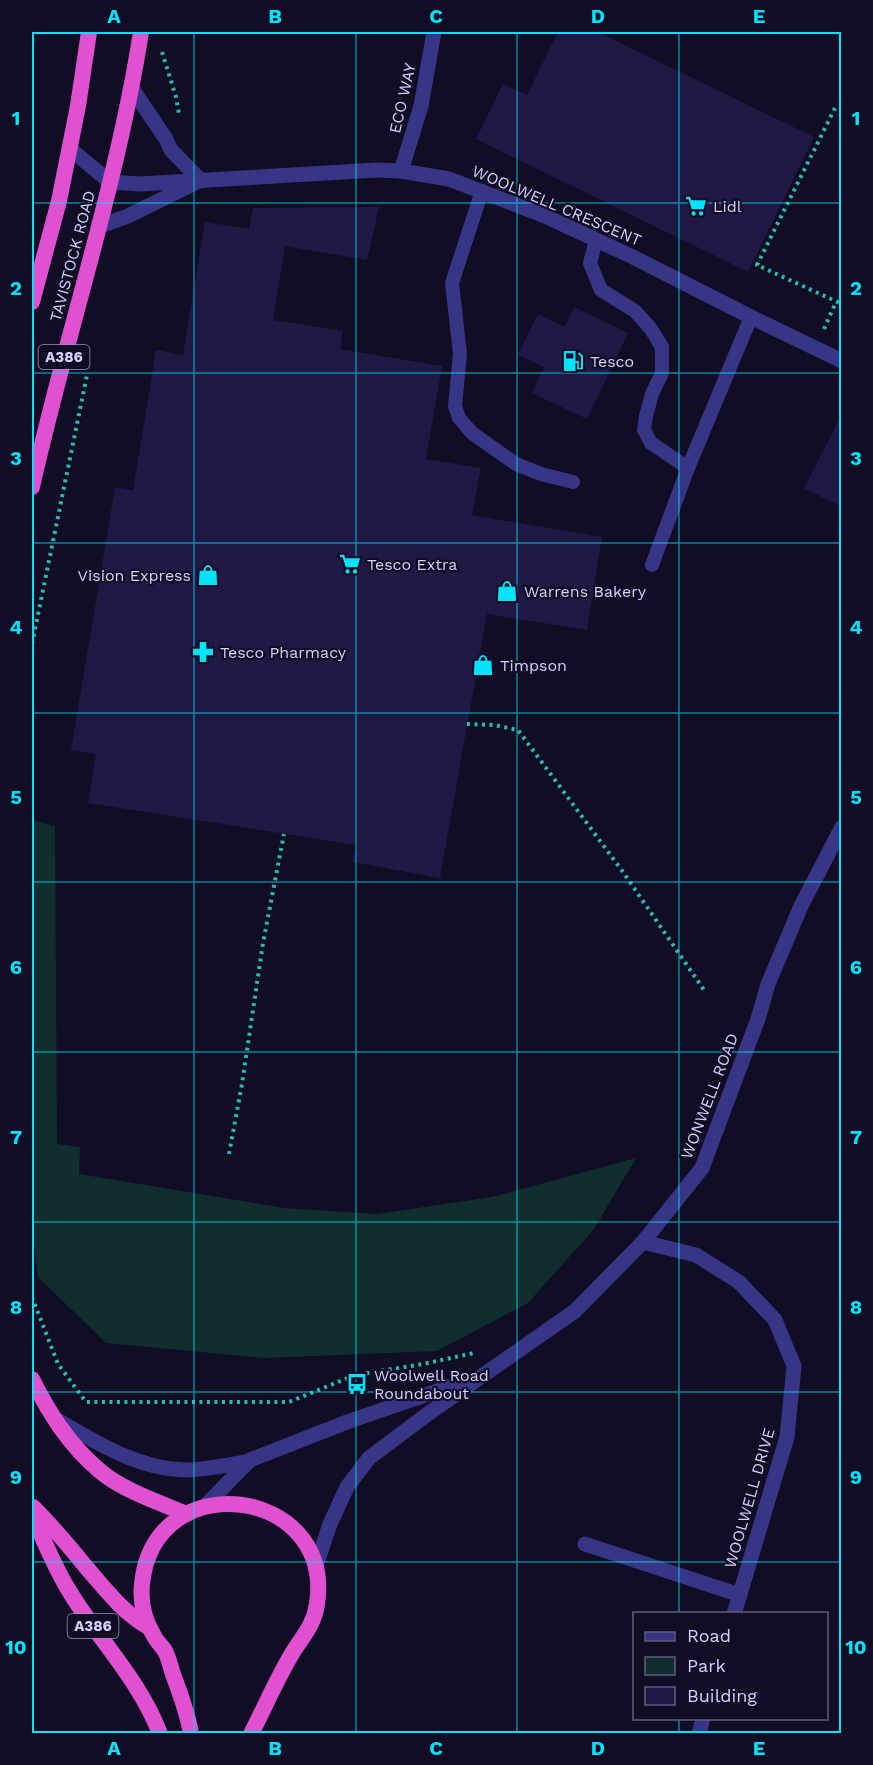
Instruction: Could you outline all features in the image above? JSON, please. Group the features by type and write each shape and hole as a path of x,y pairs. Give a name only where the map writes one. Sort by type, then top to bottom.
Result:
{"highway":[{"name":"TAVISTOCK ROAD","path":"32,302 59,201 89,32"},
{"name":"TAVISTOCK ROAD","path":"32,487 110,182 141,32"},
{"path":"32,1378 69,1441 101,1472 147,1498 187,1514"},
{"path":"191,1734 188,1718 165,1651 150,1628 142,1604 144,1569 150,1552 172,1524 204,1507 221,1503 239,1503 273,1514 300,1537 309,1552 318,1587 313,1622 294,1651 251,1734"},
{"name":"A386","path":"32,1506 54,1528 114,1599 135,1620 150,1628"},
{"name":"A386","path":"32,1515 68,1590 128,1675 153,1715 160,1734"}],"street":[{"name":"ECO WAY","path":"401,171 421,106 434,32"},
{"path":"131,87 171,150 201,181"},
{"path":"69,148 110,182 140,184 201,181"},
{"name":"WOOLWELL CRESCENT","path":"98,227 128,216 201,181 377,170 401,171 449,179 546,216 842,361"},
{"name":"WONWELL ROAD","path":"315,1569 330,1524 347,1487 369,1458 429,1413 576,1311 643,1242 702,1168 758,1019 768,984 801,906 842,827"},
{"name":"WOOLWELL DRIVE","path":"643,1242 696,1255 739,1282 775,1320 794,1366 787,1437 735,1612"},
{"name":"WONWELL ROAD","path":"204,1507 250,1461 347,1422 486,1374"},
{"path":"54,1418 102,1446 147,1464 184,1470 250,1461"},
{"name":"WOOLWELL DRIVE","path":"585,1544 740,1595"}],"lane":[{"path":"482,191 452,284 460,354 455,406 459,418 472,432 509,459 541,474 573,482"},
{"path":"596,240 590,263 601,290 635,311 651,329 662,347 662,373 652,394 644,430 651,443 688,468"},
{"path":"652,565 688,468 751,317"}],"path":[{"path":"835,108 757,265 842,304"},
{"path":"32,644 88,368"},
{"path":"467,724 494,725 518,730 616,862 704,990"},
{"path":"229,1154 263,943 284,834"},
{"path":"32,1297 58,1364 86,1402 289,1402 355,1375 478,1352"}],"green space":[{"path":"32,820 55,826 57,1144 80,1147 79,1174 285,1208 377,1214 492,1197 636,1158 594,1229 528,1303 437,1351 264,1358 106,1343 38,1277 32,1228"}],"building":[{"name":"Lidl","path":"558,32 598,32 814,137 748,272 476,139 503,84 527,95"},
{"name":"Tesco Extra","path":"379,207 367,260 285,246 273,320 343,331 340,349 442,366 426,459 481,468 472,515 602,537 587,630 487,614 440,878 352,862 356,845 88,803 96,754 71,750 115,487 133,490 156,350 183,355 205,222 249,229 253,208"},
{"name":"Tesco","path":"574,307 628,333 587,419 532,393 544,367 518,355 538,314 565,327"},
{"path":"842,414 842,507 804,488"}],"place":[{"name":"Lidl","path":"696,206"},
{"name":"Tesco","path":"573,361"},
{"name":"Tesco Extra","path":"350,564"},
{"name":"Vision Express","path":"208,575"},
{"name":"Warrens Bakery","path":"507,591"},
{"name":"Tesco Pharmacy","path":"203,652"},
{"name":"Timpson","path":"483,665"},
{"name":"Woolwell Road Roundabout","path":"357,1384"}]}
